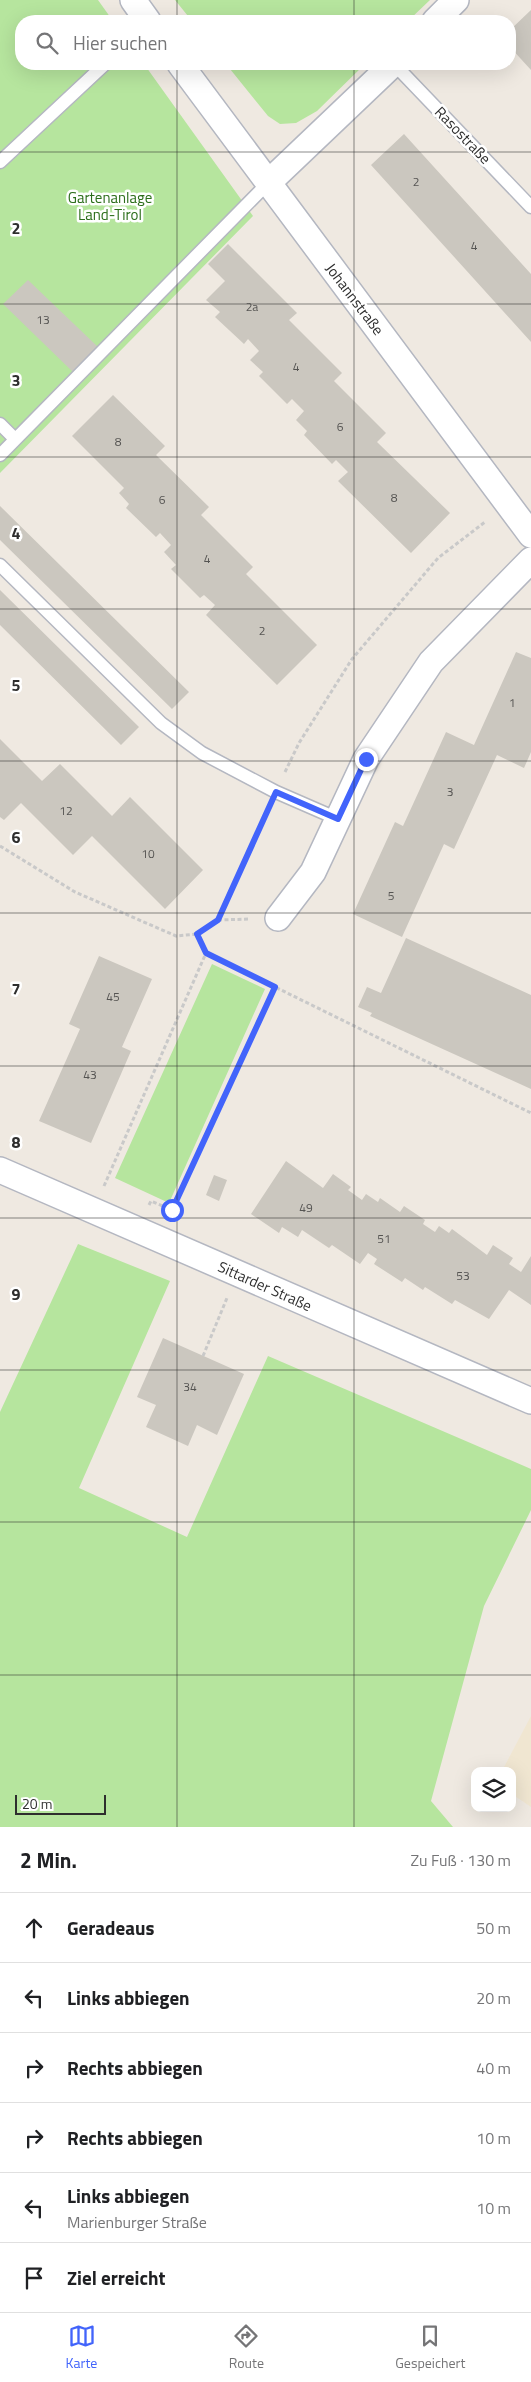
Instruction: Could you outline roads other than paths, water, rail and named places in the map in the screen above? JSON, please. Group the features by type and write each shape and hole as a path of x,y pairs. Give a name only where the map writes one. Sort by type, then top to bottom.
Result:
{"street":[{"path":"133,0 144,15"},
{"path":"441,15 456,0"},
{"name":"Johannstraße","path":"184,70 531,535"},
{"name":"Rasostraße","path":"268,183 388,70"},
{"path":"278,918 313,872 366,759 431,662 531,560"},
{"name":"Sittarder Straße","path":"0,1170 531,1402"}],"lane":[{"path":"0,162 99,70"},
{"name":"Rasostraße","path":"400,70 531,207"},
{"path":"0,455 268,183"},
{"path":"0,424 15,439"},
{"path":"0,565 161,723 202,754 276,792 338,819"}],"park label":[{"name":"Gartenanlage Land-Tirol","path":"110,206"}]}
